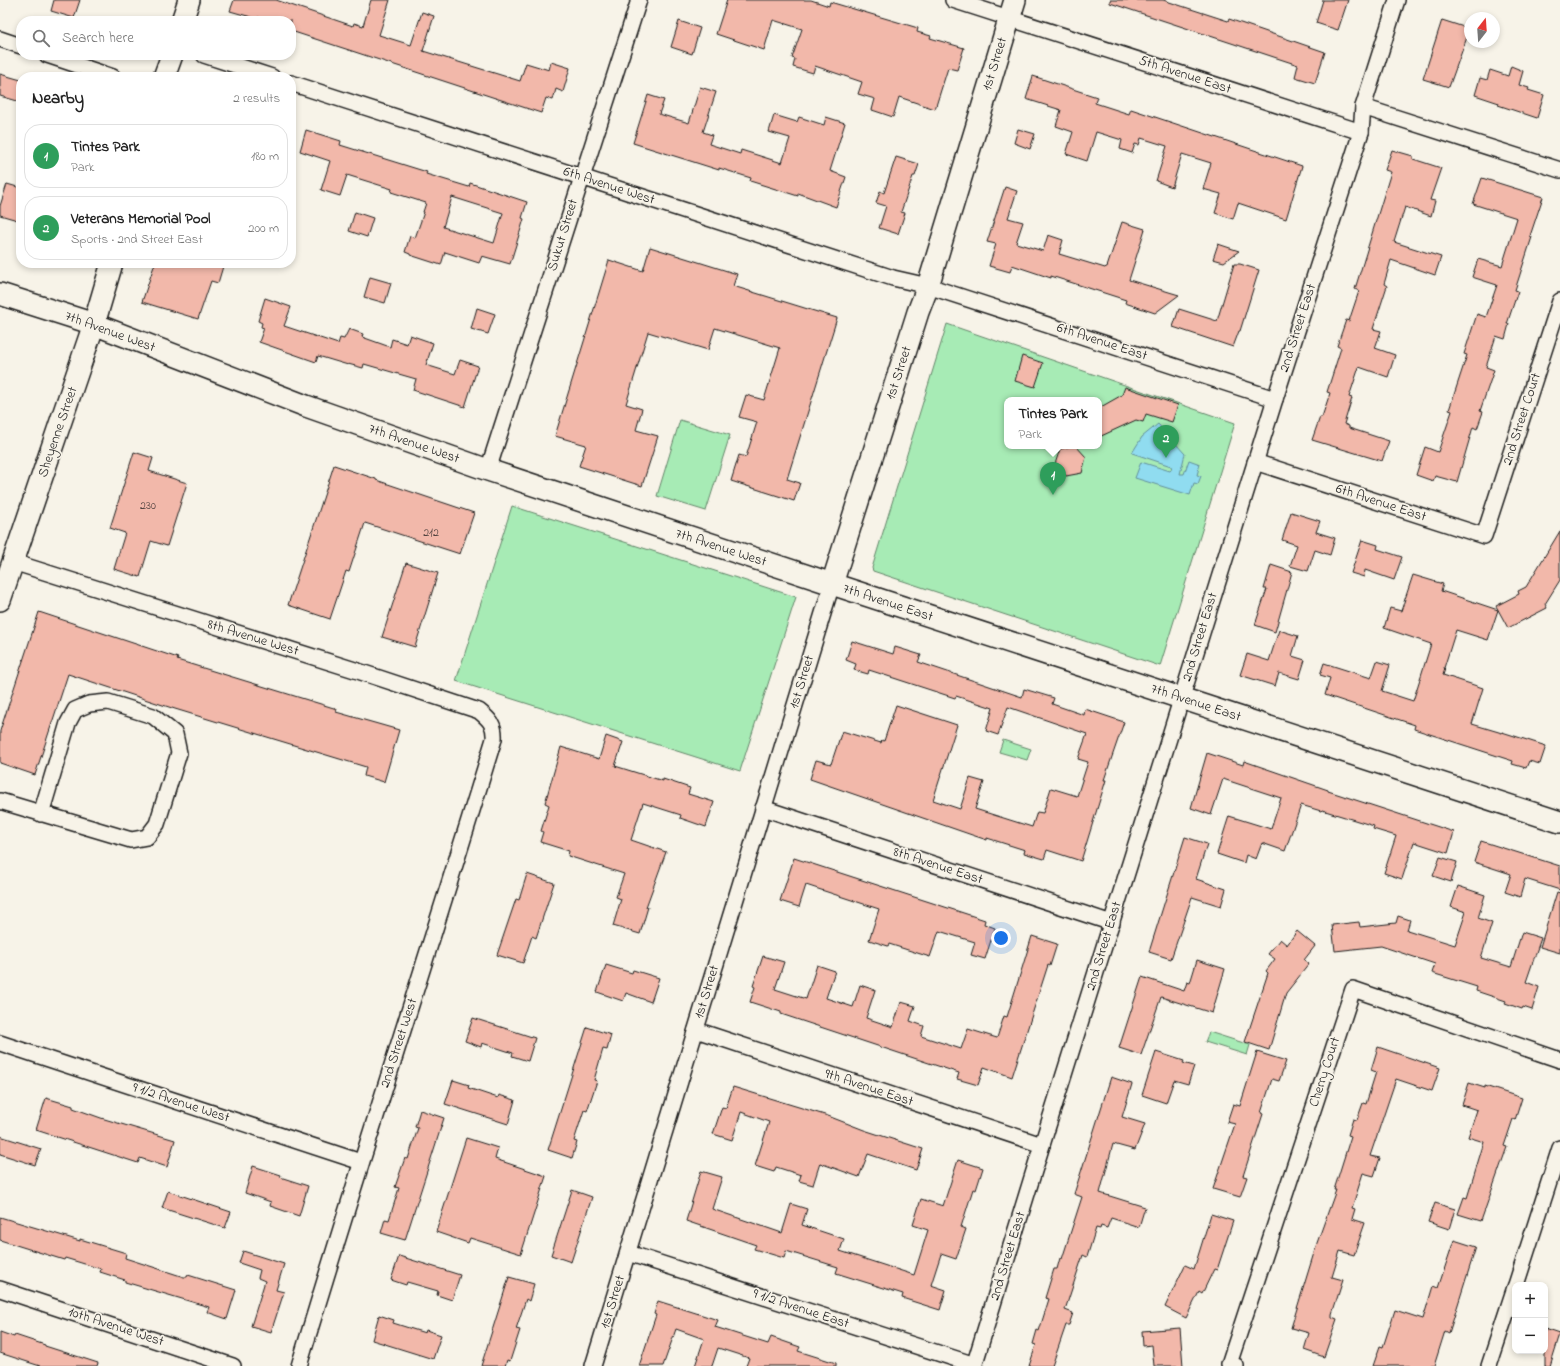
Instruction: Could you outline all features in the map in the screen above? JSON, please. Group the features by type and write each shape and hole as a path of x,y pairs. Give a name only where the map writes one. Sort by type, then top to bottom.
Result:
{"street":[{"path":"184,16 189,0"},
{"name":"Sukut Street","path":"488,470 639,0"},
{"name":"5th Avenue East","path":"953,0 1012,9 1361,132"},
{"name":"2nd Street East","path":"975,1365 1181,698 1275,398 1361,132 1363,107 1397,0"},
{"name":"1st Street","path":"593,1366 832,584 918,312 928,286 1012,9"},
{"path":"0,39 16,44"},
{"path":"62,60 98,72"},
{"path":"166,72 170,60"},
{"path":"219,60 257,72"},
{"name":"6th Avenue West","path":"296,85 893,278 928,286"},
{"path":"1363,107 1560,170"},
{"name":"Sheyenne Street","path":"0,600 94,324 111,268"},
{"name":"6th Avenue East","path":"928,286 1275,398"},
{"name":"7th Avenue West","path":"0,294 94,324 306,406 488,470 832,584"},
{"name":"2nd Street Court","path":"1484,536 1560,301"},
{"name":"6th Avenue East","path":"1255,462 1484,536"},
{"name":"8th Avenue West","path":"13,562 479,711 490,720"},
{"name":"7th Avenue East","path":"832,584 1560,822"},
{"path":"0,802 41,814 130,840 147,838 157,824 179,753 175,734 153,716 108,702 89,704 75,710 68,723 41,814"},
{"name":"2nd Street West","path":"300,1366 361,1162 433,939 494,739 494,732 490,720"},
{"name":"8th Avenue East","path":"763,808 1112,923"},
{"name":"Cherry Court","path":"1233,1365 1353,989 1560,1060"},
{"name":"9th Avenue East","path":"696,1030 1042,1145"},
{"name":"9 1/2 Avenue West","path":"0,1043 361,1162"},
{"path":"1516,1282 1560,1148"},
{"name":"9 1/2 Avenue East","path":"628,1253 975,1365"},
{"name":"10th Avenue West","path":"0,1289 233,1366"},
{"path":"1489,1366 1512,1295"}],"green space":[{"path":"947,324 1235,423 1160,666 873,571 872,568"},
{"path":"680,420 730,435 706,511 657,496"},
{"path":"512,506 796,597 740,771 456,681"},
{"path":"1003,740 1031,749 1027,760 999,752"},
{"path":"1209,1032 1250,1045 1247,1055 1205,1042"}],"water":[{"path":"1158,424 1185,454 1180,474 1184,474 1189,460 1200,464 1197,475 1201,476 1198,484 1194,483 1190,495 1135,478 1141,462 1170,471 1172,469 1171,466 1132,453 1142,437"}],"building":[{"path":"54,0 80,0 75,16 67,16 51,11"},
{"path":"234,0 276,0 353,26 354,23 363,26 371,0 390,0 379,35 411,45 422,12 434,16 423,51 520,81 526,63 549,70 551,62 570,68 563,92 556,89 553,100 546,98 541,113 296,33 296,16 248,16 230,11"},
{"path":"727,0 811,0 829,6 830,2 918,28 917,32 931,36 930,38 964,48 957,70 948,68 935,109 899,97 893,117 872,110 875,99 858,94 862,82 815,66 813,73 793,67 795,59 792,58 802,29 773,20 764,50 716,34"},
{"path":"1110,0 1163,0 1228,21 1229,19 1325,52 1315,83 1295,77 1298,65 1110,3"},
{"path":"1323,0 1348,0 1338,30 1316,23"},
{"path":"1442,20 1464,27 1464,46 1449,87 1423,79"},
{"path":"679,21 700,28 692,54 671,47"},
{"path":"1511,66 1523,71 1519,85 1529,88 1528,90 1544,95 1537,118 1498,105 1499,103 1475,95 1480,78 1487,80 1490,70 1508,76"},
{"path":"0,74 16,79 16,101 0,96"},
{"path":"1033,76 1097,97 1095,103 1129,114 1131,109 1302,166 1286,219 1238,203 1233,219 1215,213 1221,194 1203,189 1211,163 1182,154 1172,187 1156,181 1167,146 1141,138 1139,145 1135,144 1132,153 1120,149 1122,140 1096,132 1087,161 1066,154 1073,132 1056,126 1061,110 1026,99"},
{"path":"700,87 716,92 703,132 712,135 709,144 740,154 741,150 782,163 790,138 769,132 774,115 797,122 799,117 824,125 826,117 845,123 830,171 846,177 836,207 798,193 798,196 750,181 751,178 719,168 719,170 633,143 648,95 664,100 659,114 689,123"},
{"path":"1018,129 1035,134 1030,149 1014,143"},
{"path":"306,130 341,141 340,145 427,172 426,174 469,187 470,183 527,202 522,218 524,219 510,264 482,256 479,263 445,252 441,265 410,255 405,252 410,236 415,238 426,203 391,192 392,189 347,175 340,196 321,190 330,161 300,151","holes":["452,197 503,213 494,243 443,227"]},
{"path":"1392,150 1413,156 1413,159 1441,168 1430,200 1435,201 1431,216 1405,207 1394,242 1441,257 1435,275 1391,260 1384,284 1387,286 1373,329 1381,331 1375,348 1395,355 1388,377 1359,367 1349,397 1352,398 1344,424 1349,426 1349,428 1389,441 1382,461 1312,440 1330,393 1327,392 1341,348 1337,346 1346,320 1349,321 1359,291 1355,289 1391,172 1385,170"},
{"path":"896,157 919,164 915,176 913,176 901,212 905,213 898,234 879,228 886,206 876,203 880,191 884,193"},
{"path":"1482,178 1543,197 1530,236 1532,237 1515,290 1518,291 1507,324 1509,324 1505,339 1496,336 1486,367 1494,370 1480,411 1483,412 1477,429 1473,427 1457,482 1435,476 1433,481 1416,475 1425,447 1438,452 1452,411 1449,410 1467,355 1464,354 1477,314 1486,317 1497,285 1472,277 1478,259 1502,266 1517,218 1473,204"},
{"path":"7,184 16,187 16,220 0,215 0,206"},
{"path":"1005,187 1017,191 1008,218 1023,222 1016,243 1043,251 1048,235 1063,240 1059,254 1105,268 1107,267 1122,222 1145,229 1129,280 1179,295 1155,313 1125,303 1126,300 1051,276 1051,278 1012,265 1010,272 989,266 996,244 987,242"},
{"path":"355,212 373,218 367,237 349,231"},
{"path":"1218,244 1239,251 1224,262 1213,259"},
{"path":"650,247 737,274 733,286 837,318 787,479 800,483 794,501 731,481 739,455 746,457 757,422 739,417 746,395 764,400 780,348 715,328 708,350 648,332 626,404 642,409 636,430 658,436 642,486 579,466 586,445 555,436 609,260 643,271"},
{"path":"1234,264 1240,264 1259,270 1240,331 1233,347 1173,327 1179,309 1217,321"},
{"path":"153,268 222,268 218,283 211,281 198,319 142,302"},
{"path":"370,277 391,283 385,303 364,297"},
{"path":"265,298 291,307 284,326 338,344 340,338 344,339 349,329 363,334 362,337 390,347 392,339 407,344 410,335 433,343 426,365 455,374 460,360 478,366 465,407 413,390 416,379 364,364 363,368 318,356 316,362 259,342 264,328 261,327 262,323 258,321"},
{"path":"477,308 495,314 488,334 471,329"},
{"path":"1022,356 1043,363 1035,387 1015,381"},
{"path":"1125,387 1178,405 1172,422 1146,414 1143,422 1136,420 1102,436 1102,406 1122,395"},
{"path":"1060,449 1079,449 1086,457 1082,473 1066,476 1055,464"},
{"path":"134,452 153,458 149,471 187,483 167,546 151,541 140,577 114,569 125,533 110,528"},
{"path":"334,465 474,513 460,554 365,523 349,572 346,571 330,619 288,605"},
{"path":"1291,512 1320,521 1316,532 1335,538 1330,555 1315,550 1308,571 1290,566 1297,545 1282,540"},
{"path":"1560,531 1560,580 1545,604 1547,608 1508,628 1496,606 1519,594 1518,591 1526,587"},
{"path":"1362,540 1378,545 1377,549 1402,557 1394,580 1365,570 1364,577 1351,573"},
{"path":"406,563 438,573 415,647 382,637"},
{"path":"1271,565 1292,572 1275,632 1255,625 1267,589 1264,589"},
{"path":"1413,575 1443,584 1441,591 1498,610 1488,640 1456,630 1443,675 1483,688 1472,724 1546,746 1540,764 1529,761 1526,768 1512,764 1513,761 1414,729 1415,725 1325,695 1330,678 1320,675 1324,663 1371,678 1377,661 1390,665 1382,691 1413,701 1431,644 1384,628 1390,608 1401,611"},
{"path":"39,612 178,658 177,660 337,709 336,712 399,730 384,782 364,776 366,767 175,709 68,674 35,775 0,763 0,731"},
{"path":"1279,630 1298,636 1292,656 1305,660 1299,679 1279,673 1275,686 1240,675 1247,654 1269,661"},
{"path":"852,641 893,654 895,647 921,655 918,662 1022,697 1024,689 1054,698 1052,704 1084,715 1085,709 1124,722 1104,780 1106,780 1081,861 1047,850 1044,859 1024,853 1025,850 987,838 987,840 810,779 816,760 831,764 842,731 881,743 882,740 884,741 896,705 957,725 933,800 960,809 970,778 984,782 975,809 1032,827 1037,812 1043,813 1051,788 1077,796 1088,762 1078,759 1087,734 1008,707 998,735 986,731 993,708 956,696 955,698 869,670 868,674 854,670 856,664 846,660"},
{"path":"606,736 623,742 615,766 690,788 688,794 714,802 706,827 680,818 681,815 643,803 631,840 666,852 646,907 648,907 640,934 613,926 621,899 616,897 624,874 568,856 569,851 540,842 543,832 541,831 549,805 545,803 561,747 599,759"},
{"path":"1207,753 1243,765 1244,761 1328,791 1454,832 1448,853 1414,842 1402,879 1384,873 1396,836 1373,829 1374,826 1301,805 1285,851 1262,843 1256,859 1246,855 1244,863 1217,854 1229,816 1271,829 1281,798 1223,779 1211,815 1191,808"},
{"path":"1185,837 1207,844 1196,879 1226,889 1221,906 1192,897 1171,959 1149,952"},
{"path":"1481,841 1560,866 1560,890 1525,879 1520,897 1505,892 1511,874 1474,862"},
{"path":"1440,857 1457,862 1451,882 1433,876"},
{"path":"794,858 985,920 984,924 995,928 985,959 971,955 975,942 939,931 930,957 889,944 888,946 869,940 879,909 806,885 799,907 780,901"},
{"path":"527,874 554,883 536,938 532,936 523,963 497,955 516,899 519,900"},
{"path":"1458,886 1485,895 1478,918 1492,923 1481,958 1511,967 1522,932 1541,938 1526,982 1539,987 1532,1010 1523,1007 1522,1009 1505,1003 1506,1001 1476,991 1477,987 1432,973 1435,964 1381,946 1335,951 1332,925 1359,922 1360,927 1396,923 1398,916 1410,920 1407,930 1455,945 1466,912 1451,907"},
{"path":"1557,892 1560,893 1560,953 1540,947"},
{"path":"1297,931 1315,946 1304,960 1309,964 1286,993 1269,1050 1245,1042 1268,973 1266,971 1275,959 1268,954 1280,939 1287,945"},
{"path":"1032,936 1057,944 1050,966 1048,965 1012,1077 984,1067 978,1085 957,1079 959,1073 781,1014 781,1012 750,1002 755,987 753,986 763,956 784,962 775,989 806,999 817,965 835,971 826,998 853,1007 860,985 875,990 866,1018 893,1027 901,1002 915,1006 910,1021 924,1026 921,1036 961,1049 968,1029 997,1038 1004,1016 1007,1017"},
{"path":"1197,960 1225,969 1212,1013 1161,997 1141,1055 1119,1048 1142,977 1184,991 1187,982 1190,983"},
{"path":"606,965 632,973 633,970 659,978 651,1002 626,993 623,1001 597,992"},
{"path":"473,1018 535,1038 528,1061 512,1056 513,1053 482,1043 481,1047 465,1041"},
{"path":"587,1027 611,1035 607,1050 603,1049 594,1080 597,1081 587,1111 584,1110 574,1141 577,1142 572,1158 548,1150"},
{"path":"1378,1047 1440,1068 1432,1091 1396,1079 1370,1156 1380,1158 1374,1176 1363,1173 1352,1208 1355,1209 1352,1219 1365,1223 1354,1255 1340,1251 1332,1277 1343,1280 1332,1314 1332,1317 1337,1319 1324,1357 1304,1350 1309,1333 1291,1328 1317,1243 1336,1190 1334,1190 1351,1136 1348,1135 1353,1119 1357,1120 1363,1103 1366,1104 1376,1072 1371,1070"},
{"path":"1156,1052 1184,1061 1183,1063 1194,1066 1188,1084 1174,1080 1166,1103 1142,1095"},
{"path":"1257,1052 1286,1061 1279,1081 1272,1079 1261,1113 1263,1114 1243,1176 1247,1177 1240,1197 1213,1189 1235,1124 1227,1122 1233,1104 1240,1106"},
{"path":"1111,1077 1132,1084 1122,1117 1145,1124 1135,1150 1113,1144 1100,1193 1145,1207 1139,1227 1111,1218 1107,1228 1101,1226 1100,1229 1096,1228 1087,1257 1083,1255 1065,1310 1073,1313 1069,1325 1066,1325 1052,1366 1029,1366 1036,1345 1033,1344 1037,1330 1039,1331 1049,1299 1045,1298 1054,1269 1057,1269 1060,1258 1062,1259 1082,1197 1074,1194"},
{"path":"453,1080 469,1085 468,1088 498,1098 499,1095 515,1100 508,1124 445,1104"},
{"path":"1469,1083 1485,1088 1485,1086 1522,1098 1504,1146 1507,1147 1481,1221 1458,1214 1464,1197 1467,1198 1484,1142 1468,1137 1477,1110 1462,1105"},
{"path":"733,1087 828,1116 864,1130 923,1149 916,1170 868,1154 859,1177 820,1163 813,1185 799,1181 801,1175 776,1167 774,1172 755,1166 769,1122 741,1112 732,1140 713,1134 722,1107 726,1108"},
{"path":"46,1098 73,1106 73,1108 101,1118 175,1140 167,1167 140,1158 138,1163 36,1130"},
{"path":"420,1110 444,1118 405,1240 381,1233 385,1219 389,1220 399,1188 395,1187 405,1158 408,1159 418,1128 415,1127"},
{"path":"0,1136 41,1149 35,1165 0,1154"},
{"path":"466,1138 498,1148 495,1159 546,1176 521,1254 470,1238 468,1243 436,1232"},
{"path":"958,1160 983,1168 976,1190 973,1189 961,1227 966,1229 956,1259 941,1254 931,1285 946,1290 940,1310 902,1298 903,1294 836,1273 838,1267 786,1251 784,1258 754,1249 756,1245 686,1221 701,1171 722,1177 712,1209 782,1233 791,1204 807,1209 802,1225 844,1239 840,1251 914,1275 928,1230 913,1225 921,1199 943,1206"},
{"path":"253,1166 308,1186 299,1216 270,1206 271,1202 245,1193"},
{"path":"572,1190 592,1197 571,1262 551,1255"},
{"path":"168,1191 231,1212 225,1228 162,1208"},
{"path":"1435,1203 1455,1209 1449,1229 1428,1222"},
{"path":"1211,1214 1233,1221 1217,1270 1214,1269 1202,1294 1199,1292 1186,1318 1165,1307 1185,1265 1194,1269"},
{"path":"0,1217 126,1253 125,1258 184,1277 187,1277 188,1275 236,1290 227,1319 207,1312 209,1307 125,1282 125,1280 100,1272 101,1269 65,1258 64,1260 0,1240"},
{"path":"1454,1240 1476,1247 1449,1333 1445,1331 1434,1366 1373,1366 1380,1346 1383,1347 1395,1310 1423,1319 1433,1286 1438,1288"},
{"path":"243,1251 284,1264 276,1290 284,1292 271,1332 251,1326 265,1281 258,1278 260,1270 239,1263"},
{"path":"399,1256 460,1275 452,1300 437,1295 438,1291 407,1282 406,1285 391,1280"},
{"path":"509,1277 534,1284 529,1301 526,1299 516,1329 520,1330 510,1361 507,1360 505,1366 481,1366"},
{"path":"658,1301 718,1320 715,1327 768,1344 771,1337 800,1347 798,1351 836,1363 836,1366 746,1366 749,1358 718,1348 712,1366 695,1366 704,1339 676,1329 663,1366 639,1366 656,1315 654,1314"},
{"path":"379,1315 394,1320 393,1323 425,1333 426,1330 441,1335 433,1359 372,1340"},
{"path":"1180,1328 1183,1366 1154,1366 1152,1345 1143,1346 1142,1331"},
{"path":"1548,1330 1560,1334 1550,1366 1545,1366 1545,1354 1548,1354"},
{"path":"0,1332 14,1337 15,1335 98,1363 97,1366 40,1366 0,1353"}],"place":[{"name":"Veterans Memorial Pool","path":"1166,458"},
{"name":"Tintes Park","path":"1053,495"}]}
